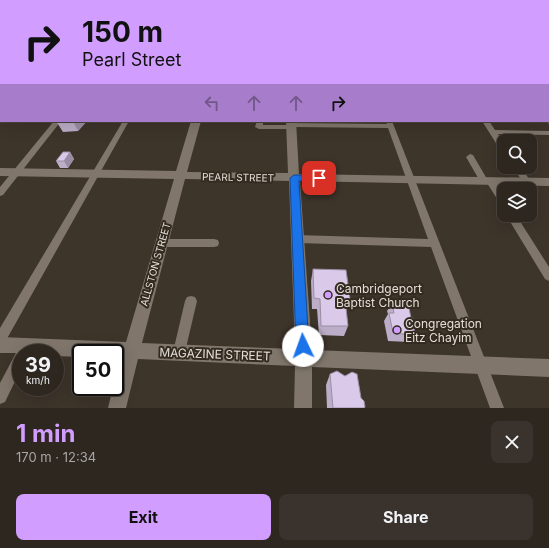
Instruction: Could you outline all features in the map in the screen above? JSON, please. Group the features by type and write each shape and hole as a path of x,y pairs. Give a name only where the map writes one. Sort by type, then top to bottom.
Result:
{"street":[{"path":"0,193 57,122"},
{"path":"0,340 125,122"},
{"name":"ALLSTON STREET","path":"117,408 131,351 196,122"},
{"path":"260,122 259,127 291,124 390,123 497,408"},
{"path":"486,122 497,138"},
{"path":"291,124 304,357 303,408"},
{"path":"493,132 549,133"},
{"path":"470,157 497,194"},
{"name":"PEARL STREET","path":"0,172 527,182"},
{"path":"522,174 527,182"},
{"name":"PEARL STREET","path":"537,182 549,182"},
{"path":"515,222 549,276"},
{"path":"297,239 435,243"},
{"path":"161,243 214,243"},
{"path":"179,352 191,302"},
{"name":"MAGAZINE STREET","path":"0,345 12,348"},
{"name":"MAGAZINE STREET","path":"64,351 179,352 549,368"},
{"path":"0,397 12,373"}],"building":[{"path":"63,152 70,152 64,161 56,161"},
{"name":"Cambridgeport Baptist Church","path":"313,269 346,270 350,299 345,299 348,326 321,326 320,299 314,298"},
{"path":"392,303 408,303 411,318 413,318 415,335 393,333 389,313 394,313"},
{"path":"337,371 345,376 352,372 357,374 361,398 364,401 364,408 333,408 330,374"}],"place":[{"name":"Cambridgeport Baptist Church","path":"328,295"},
{"name":"Congregation Eitz Chayim","path":"397,330"}],"route":[{"path":"303,346 294,178 319,178"}]}
